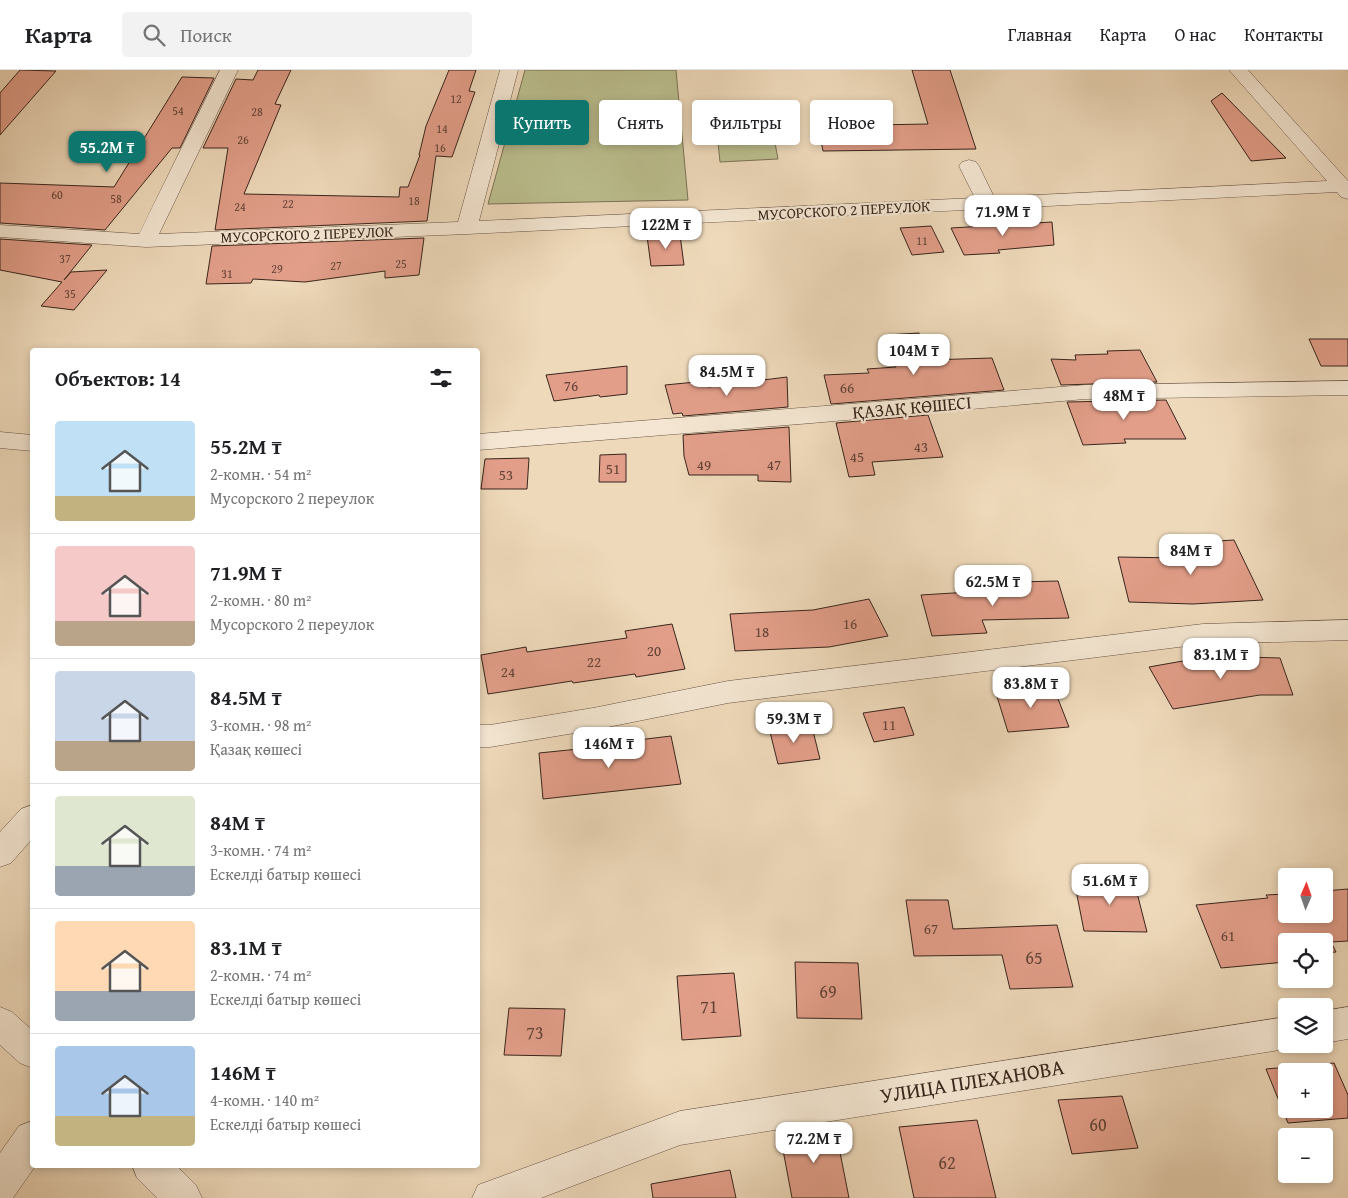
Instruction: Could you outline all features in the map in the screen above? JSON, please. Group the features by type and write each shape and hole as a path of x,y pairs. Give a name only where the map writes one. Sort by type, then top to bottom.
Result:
{"street":[{"path":"146,241 230,70"},
{"path":"467,228 509,70"},
{"path":"1238,70 1344,189"},
{"path":"969,166 987,203"},
{"name":"МУСОРСКОГО 2 ПЕРЕУЛОК","path":"0,231 146,241 1344,189"},
{"name":"ҚАЗАҚ КӨШЕСІ","path":"480,442 812,416 1085,392 1348,388"},
{"path":"0,440 30,444"},
{"path":"480,736 593,719 728,692 777,686 1203,634 1348,630"},
{"path":"0,854 30,820"},
{"path":"0,1023 30,1050"},
{"path":"1333,1026 1348,1024"},
{"name":"УЛИЦА ПЛЕХАНОВА","path":"491,1198 680,1128 1278,1034"},
{"path":"0,1185 30,1142"},
{"path":"153,1168 183,1198"}],"green space":[{"path":"525,70 676,70 679,100 599,100 599,145 682,145 682,135 688,200 488,204 504,145 589,145 589,100 517,100"},
{"path":"718,145 775,145 778,159 720,162"}],"building":[{"path":"20,70 56,71 0,135 0,93"},
{"path":"258,70 291,70 275,104 281,105 244,194 399,197 400,187 408,187 420,155 426,126 449,70 476,70 469,91 475,92 452,157 436,156 427,221 215,230 228,148 203,148 236,79 253,80"},
{"path":"912,70 950,70 976,149 823,151 822,145 893,145 893,125 928,124"},
{"path":"182,77 214,78 180,148 172,148 105,230 0,223 0,183 114,187"},
{"path":"1222,93 1286,158 1251,161 1211,101"},
{"path":"1052,222 1054,245 998,250 1000,253 964,255 951,228"},
{"path":"931,226 944,252 912,255 900,228"},
{"path":"680,235 684,265 651,266 647,236"},
{"path":"424,238 419,275 385,278 385,271 305,282 253,279 251,283 206,284 212,246"},
{"path":"0,239 92,245 64,280 71,272 107,270 74,310 41,306 62,282 0,270"},
{"path":"919,333 928,360 992,358 1004,390 831,404 824,375 869,373 867,369 896,367 886,335"},
{"path":"1309,339 1348,339 1348,366 1321,366"},
{"path":"1140,350 1157,382 1061,385 1051,359 1076,360 1075,355 1108,354 1107,351"},
{"path":"627,366 627,394 600,397 599,395 554,401 546,375"},
{"path":"787,377 788,407 683,416 682,413 673,414 665,385 706,381 708,387"},
{"path":"1166,400 1186,439 1124,439 1126,443 1083,445 1067,402"},
{"path":"928,415 943,457 872,462 875,475 849,477 836,423"},
{"path":"789,427 791,482 758,481 758,475 689,475 684,456 683,435"},
{"path":"626,454 626,482 599,482 600,455"},
{"path":"529,458 527,489 481,489 485,459"},
{"path":"1234,540 1263,600 1193,604 1129,602 1118,557 1178,558 1171,544"},
{"path":"1058,581 1069,618 982,620 987,633 932,636 921,595 1018,589 1016,582"},
{"path":"869,599 888,636 829,647 735,651 730,614 813,610"},
{"path":"672,624 685,669 636,677 635,674 573,683 572,681 488,694 481,655 526,647 527,652 627,638 625,631"},
{"path":"1211,656 1280,658 1293,695 1260,695 1173,709 1149,667"},
{"path":"1053,686 1069,727 1008,732 995,690"},
{"path":"904,707 914,735 874,742 863,713"},
{"path":"811,723 820,759 778,764 769,728"},
{"path":"671,736 681,784 543,799 539,753 638,743 638,740"},
{"path":"1074,880 1134,881 1147,932 1084,931"},
{"path":"1348,889 1348,941 1333,942 1333,933 1278,933 1278,963 1221,968 1196,905 1268,898 1266,895 1278,894 1278,923 1333,923 1333,890"},
{"path":"906,900 948,900 953,929 1057,925 1073,987 1010,989 1002,955 914,956"},
{"path":"795,962 858,963 862,1019 797,1018"},
{"path":"734,973 741,1036 682,1040 677,976"},
{"path":"509,1008 565,1009 561,1056 504,1055"},
{"path":"1334,1063 1348,1095 1348,1118 1288,1123 1286,1118 1333,1118"},
{"path":"1278,1068 1278,1098 1266,1069"},
{"path":"1122,1096 1138,1148 1072,1154 1058,1100"},
{"path":"977,1120 996,1198 914,1198 899,1127"},
{"path":"835,1127 849,1198 792,1198 780,1134"},
{"path":"730,1170 736,1198 653,1198 651,1184"}]}
